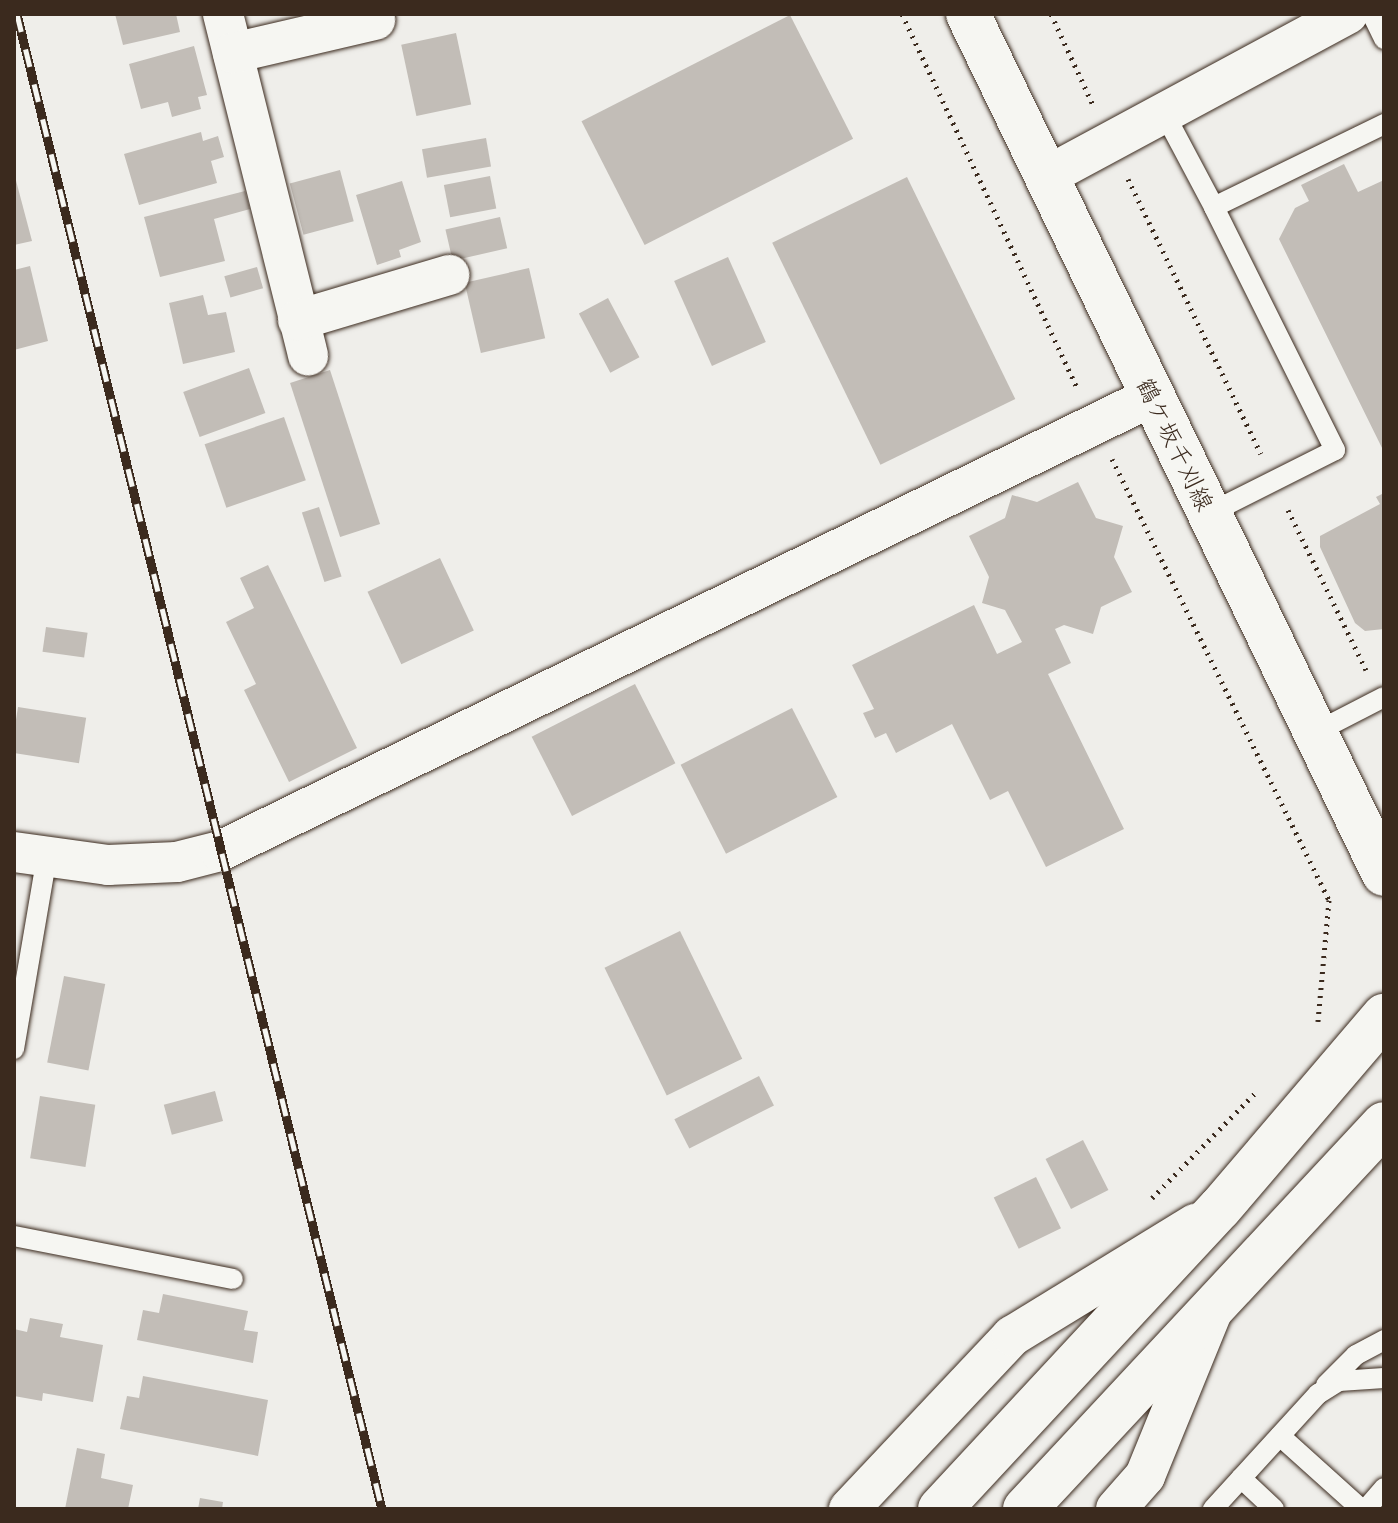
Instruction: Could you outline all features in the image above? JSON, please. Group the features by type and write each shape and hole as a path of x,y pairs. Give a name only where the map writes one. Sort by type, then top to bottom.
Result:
{"street":[{"path":"223,14 303,338 449,275"},
{"name":"鶴ケ坂千刈線","path":"968,14 1384,874"},
{"path":"1045,177 1348,14"},
{"path":"233,53 375,20"},
{"path":"30,854 122,864 177,862 220,851 1153,396"},
{"path":"940,1509 1220,1208 1384,1016"},
{"path":"1025,1509 1384,1124"},
{"path":"849,1509 1012,1336 1220,1208"},
{"path":"1116,1509 1145,1476 1215,1303"}],"lane":[{"path":"1372,14 1384,39"},
{"path":"1164,113 1335,450 1210,513"},
{"path":"1214,207 1384,124"},
{"path":"1316,732 1382,698"},
{"path":"14,1049 30,854"},
{"path":"14,1236 233,1279"},
{"path":"1213,1509 1356,1355 1384,1340"},
{"path":"1318,1394 1339,1381 1384,1378"},
{"path":"1280,1436 1363,1509 1384,1488"},
{"path":"1241,1478 1274,1509"}],"path":[{"path":"902,14 1094,424 1329,900 1317,1031"},
{"path":"1051,14 1109,142 1382,698"},
{"path":"1146,1204 1263,1085"}],"building":[{"path":"115,14 176,14 180,32 123,45"},
{"path":"790,15 853,139 645,245 582,121"},
{"path":"456,33 471,104 416,116 401,45"},
{"path":"194,46 207,95 198,97 201,109 172,117 168,102 141,109 129,64"},
{"path":"201,132 203,141 218,136 224,157 211,161 217,183 139,205 124,154"},
{"path":"486,138 491,167 427,178 422,149"},
{"path":"1344,164 1358,192 1384,180 1384,452 1279,239 1295,208 1309,201 1301,185"},
{"path":"340,170 354,221 303,235 290,183"},
{"path":"14,173 32,241 14,245"},
{"path":"490,176 496,208 450,217 444,185"},
{"path":"907,177 1015,399 880,465 772,243"},
{"path":"402,181 421,242 399,250 401,257 377,265 356,195"},
{"path":"245,191 250,209 214,219 225,261 160,277 144,217"},
{"path":"500,217 507,248 453,261 445,230"},
{"path":"728,257 766,342 712,366 674,281"},
{"path":"30,266 48,341 14,350 14,270"},
{"path":"257,267 263,288 230,298 224,276"},
{"path":"529,268 545,338 481,353 465,283"},
{"path":"203,295 208,315 226,312 235,352 183,364 169,303"},
{"path":"608,298 639,357 610,373 579,313"},
{"path":"249,368 265,413 200,437 183,392"},
{"path":"330,370 380,524 340,537 290,383"},
{"path":"284,417 306,480 226,508 205,444"},
{"path":"1078,482 1096,518 1123,526 1114,557 1132,592 1101,607 1093,634 1064,625 1055,629 1071,663 1048,674 1124,829 1046,867 1008,791 990,800 952,724 896,753 886,733 875,738 863,713 874,709 852,665 974,605 997,654 1022,642 1005,610 982,603 989,577 969,536 1005,518 1012,495 1037,502"},
{"path":"1384,493 1384,629 1365,631 1355,623 1320,547 1320,536 1380,504 1376,497"},
{"path":"319,507 342,576 324,582 302,513"},
{"path":"440,558 474,631 401,664 367,592"},
{"path":"268,565 357,748 289,782 244,690 256,684 226,622 254,608 240,578"},
{"path":"46,627 88,633 84,658 43,652"},
{"path":"635,684 675,763 572,816 532,737"},
{"path":"18,707 86,718 79,763 14,753"},
{"path":"792,708 837,797 726,854 681,765"},
{"path":"680,931 742,1059 667,1095 605,968"},
{"path":"64,976 105,984 88,1070 47,1062"},
{"path":"759,1076 774,1105 689,1149 674,1119"},
{"path":"215,1091 223,1121 172,1135 164,1105"},
{"path":"40,1096 95,1105 85,1167 30,1158"},
{"path":"1083,1140 1108,1190 1071,1209 1046,1159"},
{"path":"1036,1177 1061,1228 1019,1249 994,1198"},
{"path":"163,1294 248,1311 244,1330 258,1332 253,1363 137,1340 143,1310 159,1313"},
{"path":"30,1318 63,1324 60,1337 103,1345 93,1402 43,1393 42,1401 14,1396 14,1329 27,1332"},
{"path":"143,1376 268,1400 258,1456 120,1429 127,1396 139,1398"},
{"path":"77,1448 105,1454 101,1478 133,1485 128,1509 65,1509"},
{"path":"200,1498 223,1502 222,1509 198,1509"}],"railway":[{"path":"17,14 382,1509"}]}
